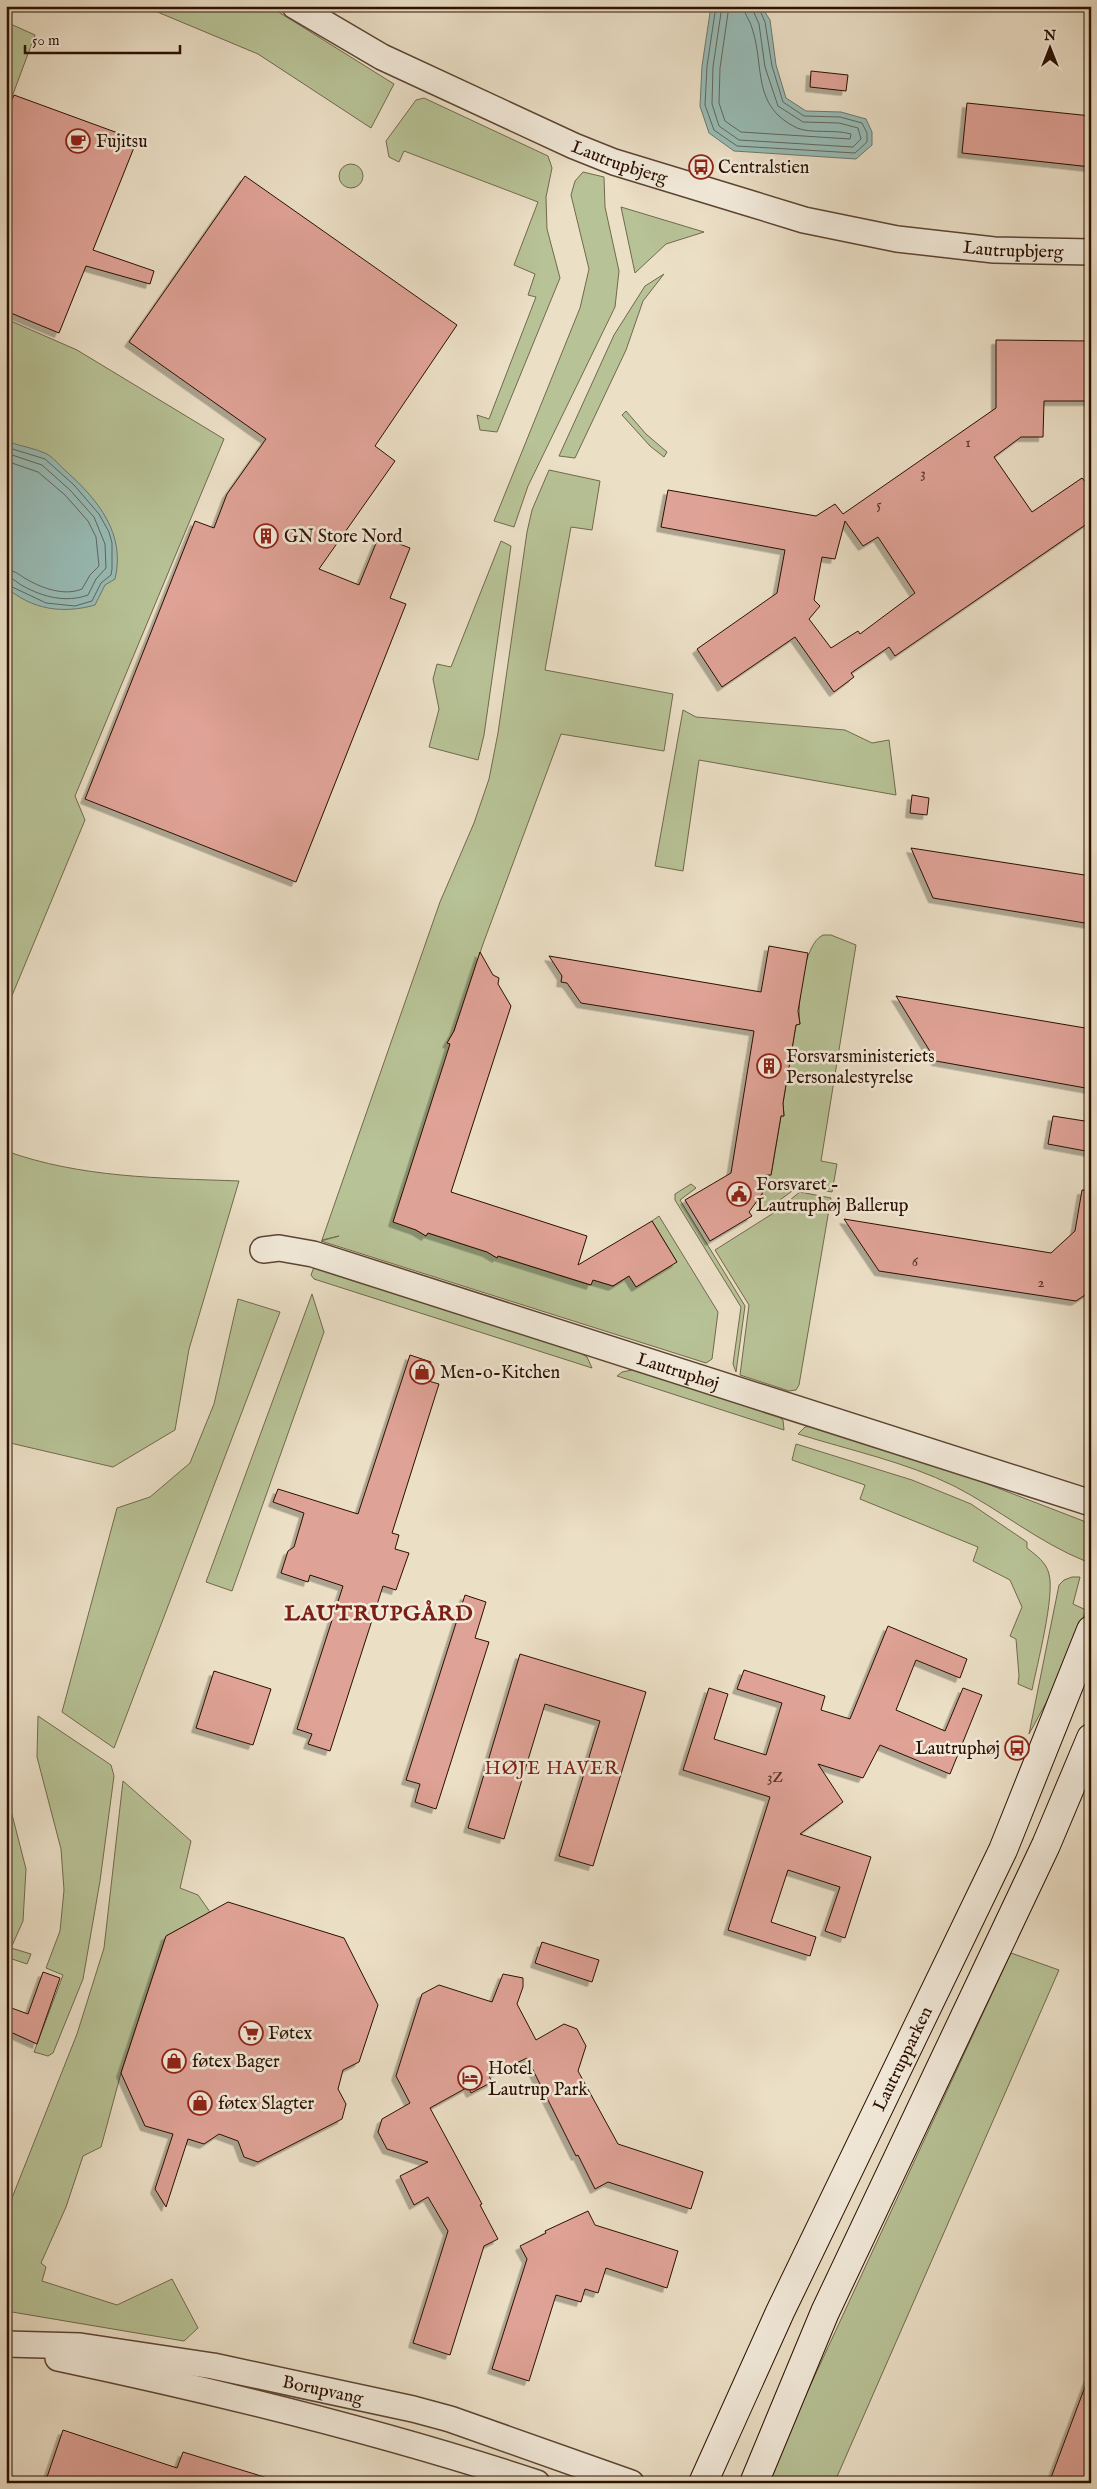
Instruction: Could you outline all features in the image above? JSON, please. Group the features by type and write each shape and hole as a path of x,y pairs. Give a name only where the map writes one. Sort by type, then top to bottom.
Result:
{"street":[{"name":"Lautrupbjerg","path":"295,6 382,57 574,146 614,162 804,220 898,238 994,250 1091,252"},
{"name":"Lautruphøj","path":"263,1250 279,1248 313,1254 1091,1503"},
{"name":"Lautrupparken","path":"703,2483 780,2312 1003,1850 1091,1630"},
{"name":"Lautrupparken","path":"754,2483 825,2312 1046,1846 1091,1738"},
{"name":"Borupvang","path":"6,2345 211,2391 436,2450 537,2483"},
{"name":"Borupvang","path":"6,2345 80,2346 204,2364 404,2407 450,2419 631,2483"}],"green space":[{"path":"143,6 269,6 394,84 371,128 258,54"},
{"path":"6,22 35,35 6,113"},
{"path":"424,98 548,156 552,168 546,197 547,229 560,278 497,432 480,430 477,415 489,419 536,297 528,295 535,274 514,265 538,202 404,151 399,162 389,157 386,141 416,100"},
{"path":"351,164 359,168 363,176 359,184 351,188 343,184 339,176 343,168"},
{"path":"583,172 604,177 605,207 619,271 615,307 528,486 514,527 494,521 580,308 589,269 571,195 575,181"},
{"path":"621,207 704,232 666,244 635,273"},
{"path":"664,274 643,301 626,350 575,458 559,456 614,335 645,286"},
{"path":"6,319 77,350 224,439 75,796 85,820 6,1010"},
{"path":"626,411 646,434 667,452 664,457 650,446 622,415"},
{"path":"549,470 600,481 592,530 571,527 545,670 673,694 664,751 561,734 483,944 454,1031 448,1043 450,1044 416,1230 426,1236 428,1233 487,1252 497,1258 498,1256 590,1285 593,1280 613,1286 629,1276 677,1262 652,1221 659,1216 718,1312 712,1359 706,1363 321,1241 339,1236 322,1240 440,902 474,823 489,779 498,733 527,532 532,510"},
{"path":"501,541 511,546 484,735 478,760 429,747 439,709 433,679 437,664 451,667"},
{"path":"683,710 696,717 845,730 872,743 889,740 896,795 699,760 683,871 655,866"},
{"path":"823,935 831,935 856,945 821,1161 837,1164 832,1192 799,1186 766,1210 752,1201 762,1195 765,1175 771,1175 781,1116 784,1116 783,1103 796,1025 800,1024 799,1015 803,975 811,950 816,941"},
{"path":"6,1151 34,1160 92,1172 239,1181 189,1349 175,1430 113,1467 6,1442"},
{"path":"691,1184 696,1188 680,1200 745,1306 736,1372 733,1364 741,1307 675,1200 675,1194"},
{"path":"800,1192 831,1198 799,1385 796,1390 789,1391 740,1375 749,1305 715,1250 772,1214"},
{"path":"314,1267 579,1352 587,1357 592,1368 314,1279 311,1275"},
{"path":"312,1294 324,1332 232,1591 206,1582"},
{"path":"238,1299 280,1312 114,1748 62,1712 117,1508 150,1497 190,1463 214,1404"},
{"path":"632,1370 777,1415 783,1420 784,1430 617,1376 622,1372"},
{"path":"813,1426 938,1465 1086,1522 1091,1526 1091,1539 1085,1561 1035,1535 971,1495 936,1478 897,1463 798,1434 805,1427"},
{"path":"796,1444 912,1480 971,1504 1027,1542 1027,1548 1046,1566 1050,1584 1048,1614 1032,1690 1018,1684 1016,1639 1010,1636 1022,1607 1010,1580 973,1561 978,1547 860,1499 865,1485 792,1460"},
{"path":"1080,1577 1073,1604 1086,1610 1064,1670 1029,1734 1059,1585 1064,1580"},
{"path":"38,1716 111,1765 114,1776 100,1881 83,1979 53,2053 48,2056 34,2052 63,1975 46,1968 60,1931 64,1890 61,1849 37,1757"},
{"path":"123,1781 191,1841 180,1888 198,1895 210,1912 166,1936 121,2073 101,2147 83,2156 66,2207 41,2263 46,2267 42,2281 117,2305 172,2279 198,2328 184,2341 6,2311 6,2213 77,2034 104,1948"},
{"path":"6,1791 26,1869 23,1921 11,1948 31,1954 27,1964 6,1957"},
{"path":"1011,1953 1059,1970 836,2479 844,2483 765,2483"}],"water":[{"path":"711,6 761,6 770,20 776,65 786,98 806,111 841,112 866,119 872,132 872,145 856,159 734,151 709,133 700,106 702,66"},
{"path":"6,441 50,456 89,494 107,519 116,547 115,579 105,585 95,605 71,609 48,608 26,601 6,587"}],"building":[{"path":"811,71 848,75 846,91 810,87"},
{"path":"14,95 137,140 93,250 154,271 150,284 86,266 59,333 6,311 6,114"},
{"path":"967,103 1091,116 1091,167 962,153"},
{"name":"GN Store Nord","path":"245,176 457,325 375,446 395,461 319,569 359,585 379,536 410,548 390,598 406,604 296,882 85,799 195,521 214,528 227,494 266,439 129,342"},
{"path":"996,340 1091,341 1091,401 1044,401 1043,437 1021,437 994,457 1032,512 1082,478 1091,488 1091,521 895,656 889,647 851,673 854,677 834,692 795,637 722,687 697,649 777,593 785,550 661,527 668,490 816,516 835,504 843,514 996,408","holes":["845,521 863,546 878,537 915,593 860,634 858,631 831,648 809,619 820,606 814,600 822,557 835,559"]},
{"path":"912,795 929,798 927,815 910,813"},
{"path":"911,848 1091,876 1091,924 933,898"},
{"name":"Forsvarsministeriets Personalestyrelse","path":"769,946 808,953 798,1011 800,1024 796,1025 783,1103 784,1116 781,1116 771,1175 765,1175 762,1194 749,1212 752,1216 710,1241 685,1200 731,1173 754,1031 581,1003 567,983 561,982 562,976 549,956 761,992"},
{"path":"480,952 493,975 499,978 498,984 511,1006 451,1192 587,1236 578,1265 652,1221 677,1262 636,1287 629,1276 613,1286 593,1280 591,1285 498,1256 497,1258 487,1252 428,1233 426,1236 416,1230 393,1222 450,1044 447,1043 454,1031"},
{"path":"896,996 1091,1029 1091,1089 936,1061"},
{"path":"1053,1116 1091,1122 1091,1152 1048,1144"},
{"path":"1082,1190 1091,1190 1091,1291 1076,1301 879,1271 844,1219 1051,1253 1075,1231"},
{"path":"410,1355 431,1362 425,1380 439,1384 392,1533 399,1535 395,1549 409,1553 396,1590 383,1586 330,1751 308,1744 312,1734 297,1729 343,1586 310,1575 308,1582 281,1573 288,1551 294,1547 304,1513 273,1502 278,1489 358,1514"},
{"path":"465,1595 486,1602 475,1638 489,1642 436,1809 415,1802 420,1784 406,1780"},
{"path":"888,1626 967,1659 960,1678 916,1660 896,1710 945,1731 963,1688 982,1695 950,1774 880,1745 863,1778 818,1764 843,1802 800,1834 871,1857 845,1938 825,1931 840,1887 788,1870 771,1922 816,1937 810,1956 728,1930 770,1797 683,1770 709,1688 728,1694 714,1739 766,1755 782,1703 737,1689 744,1670 825,1696 821,1710 850,1719"},
{"path":"520,1654 646,1692 593,1866 559,1856 600,1721 545,1704 504,1839 468,1828"},
{"path":"214,1671 271,1689 253,1745 196,1728"},
{"name":"Føtex","path":"228,1902 344,1938 378,2005 359,2062 343,2070 338,2089 346,2104 342,2119 258,2162 244,2157 238,2141 219,2134 204,2144 188,2139 166,2207 155,2189 173,2134 145,2126 121,2073 166,1936"},
{"path":"542,1942 599,1960 592,1982 535,1963"},
{"path":"43,1972 60,1978 37,2044 6,2030 6,2006 28,2014"},
{"path":"503,1974 523,1978 523,1987 517,2004 536,2040 564,2024 577,2029 586,2046 578,2071 618,2144 703,2172 691,2209 608,2182 595,2189 578,2155 576,2156 527,2058 489,2076 492,2082 471,2093 468,2087 430,2108 482,2204 480,2205 498,2239 484,2246 450,2355 413,2343 448,2231 428,2197 414,2205 400,2176 428,2162 387,2149 378,2132 382,2119 410,2103 396,2076 422,1994 439,1985 492,2002"},
{"path":"588,2211 595,2225 678,2251 667,2288 606,2268 598,2293 585,2289 581,2302 556,2295 529,2381 492,2369 527,2259 520,2246 546,2233 545,2231"},
{"path":"1089,2376 1091,2483 1049,2483"},
{"path":"63,2430 177,2468 183,2452 274,2480 273,2483 45,2483"}],"place":[{"name":"Fujitsu","path":"78,141"},
{"name":"Centralstien","path":"701,167"},
{"name":"GN Store Nord","path":"266,536"},
{"name":"Forsvarsministeriets Personalestyrelse","path":"769,1066"},
{"name":"Forsvaret - Lautruphøj Ballerup","path":"739,1194"},
{"name":"Men-o-Kitchen","path":"422,1372"},
{"name":"Lautruphøj","path":"1017,1748"},
{"name":"Føtex","path":"251,2033"},
{"name":"føtex Bager","path":"174,2061"},
{"name":"Hotel Lautrup Park","path":"470,2078"},
{"name":"føtex Slagter","path":"200,2103"}],"district":[{"name":"LAUTRUPGÅRD","path":"379,1612"},
{"name":"HØJE HAVER","path":"552,1767"}]}
